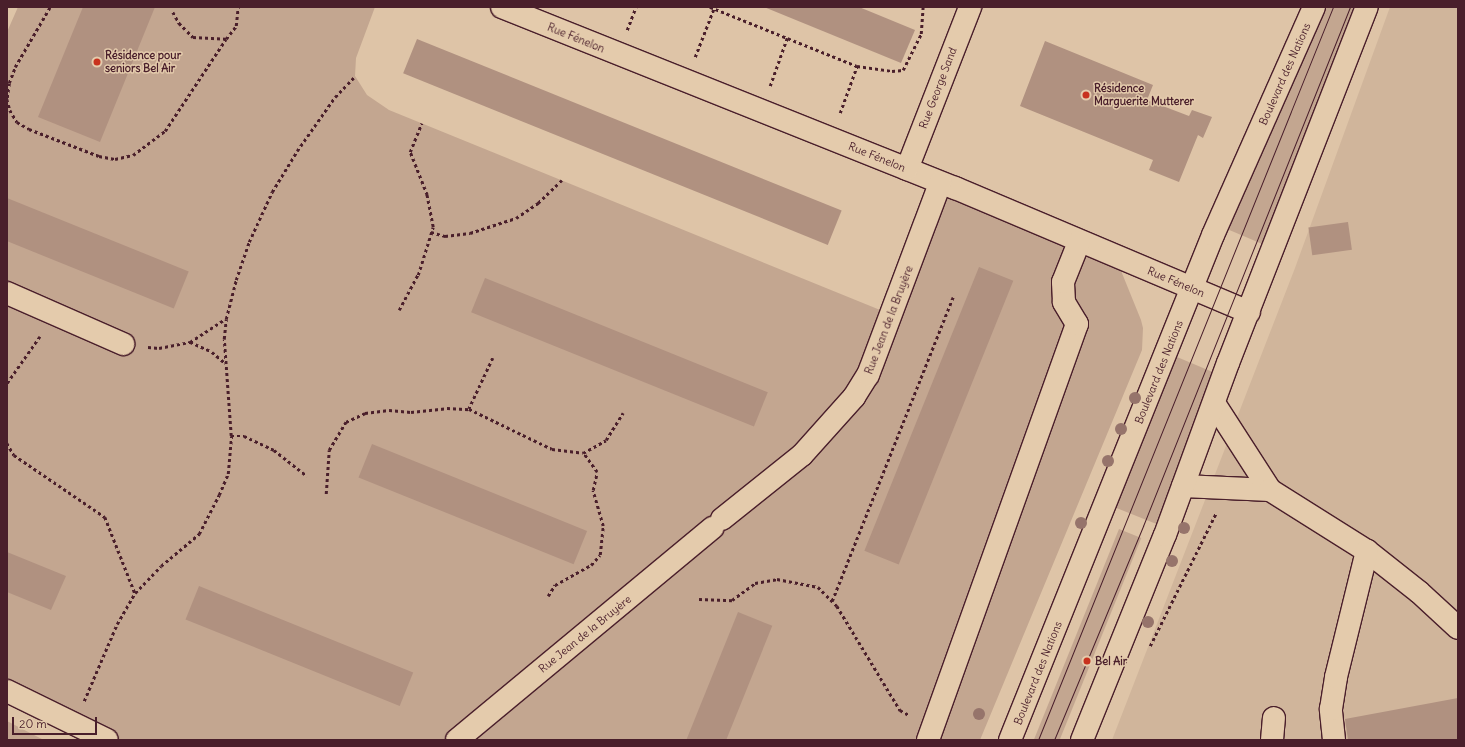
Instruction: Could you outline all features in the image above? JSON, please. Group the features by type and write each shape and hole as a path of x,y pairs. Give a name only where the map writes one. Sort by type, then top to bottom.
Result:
{"street":[{"name":"Rue Fénelon","path":"502,7 907,169 1249,312"},
{"name":"Rue George Sand","path":"907,169 970,7"},
{"name":"Boulevard des Nations","path":"1010,740 1213,235 1314,7"},
{"path":"1082,740 1183,486 1367,7"},
{"name":"Rue Jean de la Bruyère","path":"457,740 717,523 802,455 841,415 868,374 940,183"},
{"path":"930,733 1077,324 1064,302 1063,282 1079,242"},
{"path":"7,293 123,344"},
{"path":"1214,403 1270,490 1367,551 1419,592 1458,628"},
{"path":"1183,486 1270,490"},
{"path":"1334,740 1331,709 1335,683 1367,551"},
{"path":"7,691 107,740"},
{"path":"1272,740 1274,718"}],"path":[{"path":"50,7 15,67 9,83 7,99 10,110 17,122 30,129 99,156 115,159 133,155 165,131 236,26 238,7"},
{"path":"710,7 857,66 903,70 921,34 923,7"},
{"path":"685,81 714,8"},
{"path":"173,12 179,24 193,37 226,39"},
{"path":"762,111 787,38"},
{"path":"831,138 857,66"},
{"path":"73,724 117,624 135,594 161,566 200,534 228,474 231,436 224,362 226,319 249,242 272,192 296,151 335,97 355,76"},
{"path":"399,310 418,275 433,227 427,195 410,152 422,123"},
{"path":"431,232 445,236 470,233 516,218 538,203 562,180"},
{"path":"832,601 953,297"},
{"path":"7,383 56,314"},
{"path":"123,344 159,348 190,342 226,319"},
{"path":"190,342 212,352 224,362"},
{"path":"469,410 493,358"},
{"path":"326,494 329,450 346,422 365,413 389,410 411,412 447,408 469,410 552,449 583,453 606,440 623,413"},
{"path":"231,436 244,436 268,447 307,476"},
{"path":"7,443 14,455 105,516 135,594"},
{"path":"548,596 555,585 591,565 600,555 603,526 593,490 597,472 583,453"},
{"path":"699,599 732,600 755,583 777,579 818,587 832,601 900,710 930,733"}],"shaded area":[{"path":"18,7 375,7 356,58 355,76 367,95 389,110 890,314 940,183 1115,256 1141,320 1143,328 1142,350 980,740 107,740 7,690 7,32"},
{"path":"1324,7 1358,7 1267,246 1227,229"},
{"path":"1390,7 1458,7 1458,740 1112,740 1295,268"},
{"path":"1177,357 1215,373 1159,525 1114,507"},
{"path":"1119,529 1141,538 1060,740 1034,740"},
{"path":"7,721 32,734 44,740 7,740"}],"building":[{"name":"Résidence pour seniors Bel Air","path":"83,7 155,7 100,142 38,117"},
{"path":"764,7 859,7 915,30 901,63"},
{"path":"417,39 842,211 828,245 403,73"},
{"name":"Résidence Marguerite Mutterer","path":"1045,41 1153,85 1147,100 1189,116 1192,110 1212,117 1203,138 1198,135 1179,182 1149,170 1153,160 1020,106"},
{"path":"7,198 189,271 174,309 7,241"},
{"path":"1348,222 1352,250 1312,255 1308,228"},
{"path":"979,267 1013,281 899,565 864,551"},
{"path":"485,278 768,392 754,427 471,312"},
{"path":"372,444 587,531 574,564 359,477"},
{"path":"7,552 66,576 51,610 7,592"},
{"path":"199,586 413,673 400,706 186,619"},
{"path":"738,612 772,626 726,740 686,740"},
{"path":"1458,698 1458,740 1348,740 1345,719"}],"tram line":[{"path":"1038,740 1333,7"},
{"path":"1054,740 1143,526 1350,7"}],"place":[{"name":"Résidence pour seniors Bel Air","path":"97,62"},
{"name":"Résidence Marguerite Mutterer","path":"1086,95"},
{"name":"Bel Air","path":"1087,661"}]}
